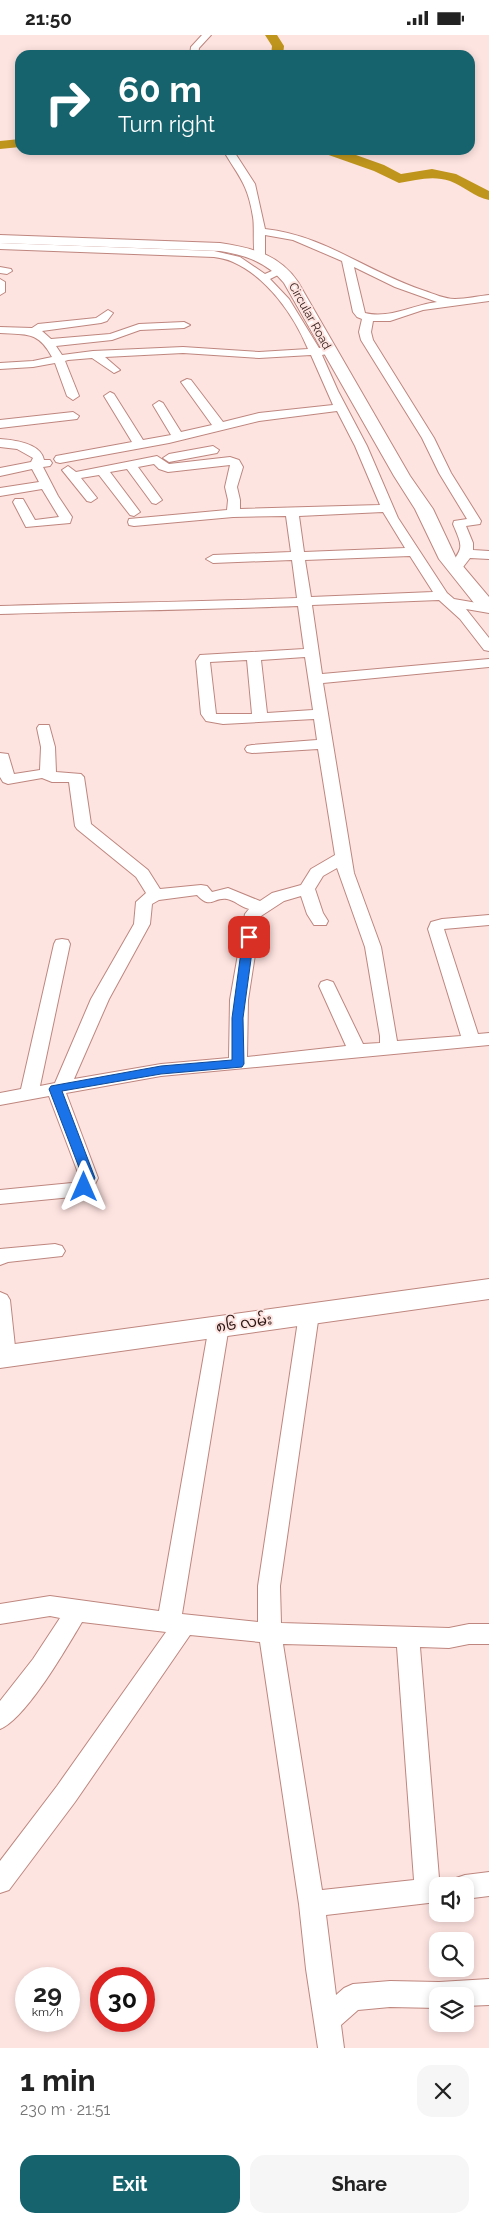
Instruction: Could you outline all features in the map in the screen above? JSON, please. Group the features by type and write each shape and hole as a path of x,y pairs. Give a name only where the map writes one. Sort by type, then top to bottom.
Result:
{"main road":[{"name":"Circular Road","path":"0,239 220,247 240,250 260,257 280,268 319,327 323,351 424,509 448,559 480,599 489,605"},
{"name":"၈၆ လမ်း","path":"3,1356 489,1289"}],"street":[{"path":"195,50 195,47 207,35"},
{"path":"230,155 246,176 261,232 260,257"},
{"path":"261,232 282,233 296,237 347,258 407,289 453,303"},
{"path":"0,246 214,254 236,259 263,277 285,301 323,351 332,391 342,407 392,518 445,600 484,632 489,647"},
{"path":"347,258 358,311 361,315 368,318 390,318 422,307 489,298"},
{"path":"263,277 269,276 280,268"},
{"path":"0,282 0,292"},
{"path":"36,333 38,327 97,321 103,319 108,313"},
{"path":"368,318 365,332 367,340 428,438 445,473 475,521 459,524 468,549 467,554 455,568"},
{"path":"47,343 112,337 139,327 188,324 180,334 183,350"},
{"path":"0,330 40,334 66,370 73,396"},
{"path":"0,367 93,355 183,350 259,355 323,351"},
{"path":"93,355 114,370"},
{"path":"187,382 220,427"},
{"path":"110,396 140,445"},
{"path":"159,405 178,437"},
{"path":"0,472 178,437 259,417 342,407"},
{"path":"0,424 73,415"},
{"path":"0,443 22,446 35,452 39,459 36,465"},
{"path":"72,476 213,450"},
{"path":"60,459 91,499"},
{"path":"157,460 168,468 230,461 235,463 237,467 231,487 234,500 233,513"},
{"path":"18,502 31,523 65,520 66,517 36,465"},
{"path":"130,465 156,501"},
{"path":"103,471 134,517 292,513 388,508"},
{"path":"1,492 46,485"},
{"path":"292,513 320,714 346,873 373,947 389,1036 388,1048"},
{"path":"212,559 413,551"},
{"path":"467,554 489,555"},
{"path":"0,610 118,606 175,607 305,601 445,600 489,609"},
{"path":"311,653 210,657 203,661 208,714 217,720 320,714"},
{"path":"253,655 260,718"},
{"path":"315,679 489,663"},
{"path":"44,728 48,747 48,776 76,777 83,826 142,874 155,895"},
{"path":"252,749 325,744"},
{"path":"3,757 8,779 48,773"},
{"path":"238,1064 240,991 253,914 278,897 307,889 317,873 344,857"},
{"path":"0,1197 72,1190 84,1187 89,1178 58,1088 100,999 142,924 144,902 155,895 201,889 209,898 228,893 250,905 262,907"},
{"path":"307,889 315,914 320,921"},
{"path":"471,1040 436,929 437,926 442,924 489,920"},
{"path":"29,1094 62,945"},
{"path":"327,986 357,1050"},
{"path":"0,1099 161,1070 489,1039"},
{"path":"0,1258 3,1255 55,1251"},
{"path":"0,1300 3,1356"},
{"path":"309,1314 269,1585 270,1633 312,1903 331,2048"},
{"path":"0,1881 66,1794 177,1623 219,1327"},
{"path":"0,1613 50,1606 76,1611 270,1633 449,1639 469,1634 489,1634"},
{"path":"0,1718 19,1697 52,1653 76,1611"},
{"path":"408,1637 431,1877"},
{"path":"474,1886 489,1884"},
{"path":"312,1903 429,1890"},
{"path":"327,2021 353,1997 390,1994 439,1995 489,1992"}],"waterway":[{"path":"271,35 278,46 278,50"},
{"path":"0,145 15,144"},
{"path":"342,155 379,168 399,179 432,173 456,178 480,193 489,196"}],"route":[{"path":"84,1187 89,1178 55,1089 161,1070 238,1064 239,1000 249,937"}]}
